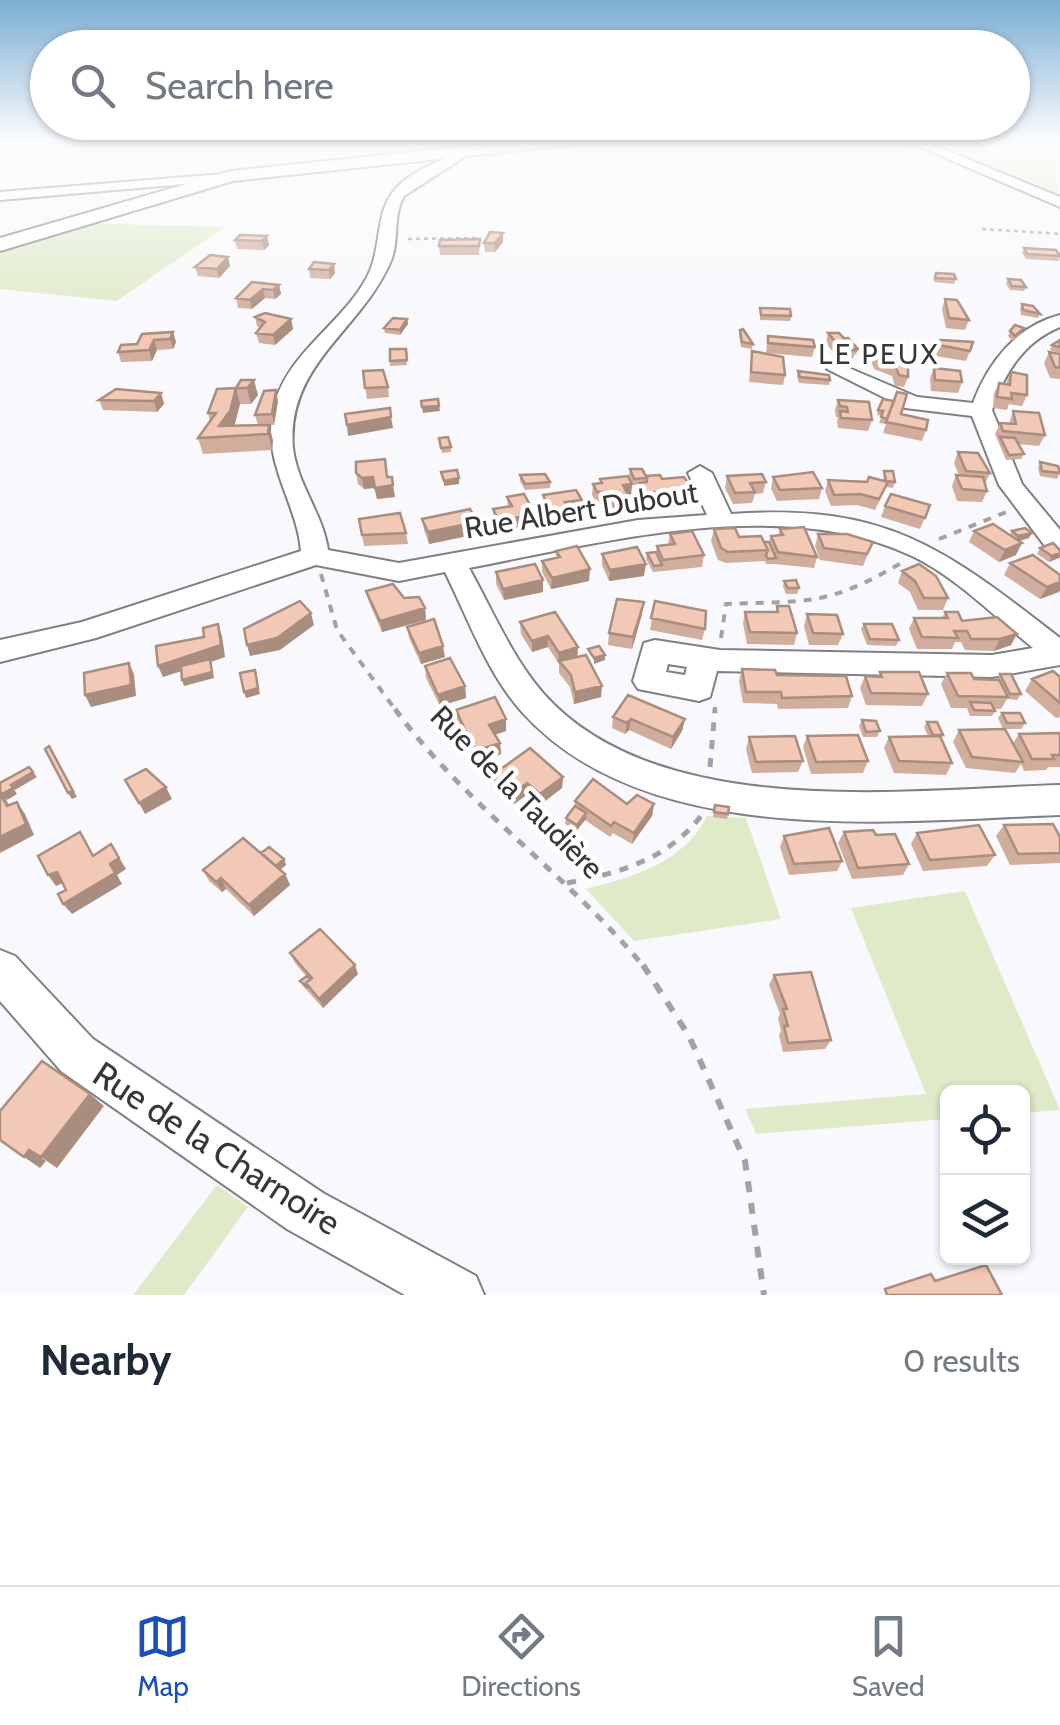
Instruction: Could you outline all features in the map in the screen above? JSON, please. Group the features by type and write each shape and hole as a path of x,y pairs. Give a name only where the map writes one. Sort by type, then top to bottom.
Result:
{"main road":[{"path":"0,244 148,200"}],"street":[{"path":"0,650 86,631 315,556 315,532 282,448 287,394 300,366 373,279 385,258 390,210 395,200"},
{"path":"1060,320 1040,327 1010,352 981,410 1011,485 1060,548"},
{"path":"837,369 902,400 981,410"},
{"path":"700,472 722,521"},
{"name":"Rue Albert Dubout","path":"315,556 399,572 582,537 722,521 815,519 894,539 959,573 1058,653"},
{"path":"454,564 533,704 555,726 624,766 670,783 766,803 1060,800"},
{"path":"702,658 992,666 1015,665 1058,653"},
{"name":"Rue de la Charnoire","path":"0,970 78,1056 305,1211 457,1295"}],"path":[{"path":"982,229 1060,234"},
{"path":"388,239 480,238"},
{"name":"Rue de la Taudière","path":"315,556 337,630 422,746 604,920 644,967 689,1036 745,1161 764,1295"}],"green space":[{"path":"77,223 224,227 117,301 0,289 0,249"},
{"path":"707,816 746,818 781,919 634,941 586,889 639,873 671,857 685,846"},
{"path":"965,891 1060,1110 1030,1112 1030,1085 940,1085 940,1120 756,1134 745,1109 926,1094 851,908"},
{"path":"217,1185 248,1207 184,1295 133,1295"}],"building":[{"path":"490,232 503,233 495,243 484,243"},
{"path":"240,235 267,236 262,241 235,240"},
{"path":"480,239 479,246 439,246 440,240"},
{"path":"1024,248 1056,250 1060,256 1027,254"},
{"path":"210,255 228,257 217,269 195,267"},
{"path":"314,262 334,264 329,270 309,269"},
{"path":"936,273 954,274 956,279 935,278"},
{"path":"1008,279 1021,280 1026,287 1012,286"},
{"path":"252,282 279,285 273,290 263,289 250,300 236,298"},
{"path":"945,299 957,300 969,320 949,318"},
{"path":"1022,304 1033,306 1040,314 1023,310"},
{"path":"760,308 790,309 791,316 761,315"},
{"path":"265,313 291,319 273,335 256,333 265,322 255,317"},
{"path":"393,318 407,319 400,330 384,328"},
{"path":"1015,325 1024,328 1015,336 1010,331"},
{"path":"743,329 753,344 742,342"},
{"path":"173,332 170,339 154,340 149,350 118,352 121,345 137,344 142,334"},
{"path":"828,333 839,333 855,350 843,350"},
{"path":"768,336 813,340 815,347 768,343"},
{"path":"940,340 973,342 970,351 939,345"},
{"path":"390,349 406,349 407,360 390,361"},
{"path":"752,351 783,357 785,375 751,372"},
{"path":"875,352 894,354 902,366 908,366 908,377 877,359"},
{"path":"1049,352 1060,354 1060,368 1055,367"},
{"path":"934,368 960,371 962,382 935,380"},
{"path":"383,370 388,387 365,388 363,371"},
{"path":"798,371 829,375 830,380 800,377"},
{"path":"1011,372 1027,375 1027,395 1011,393 1012,399 997,397 999,383 1010,385"},
{"path":"241,380 254,380 247,388 236,388"},
{"path":"236,388 230,411 219,426 269,425 268,434 198,438 216,413 208,413 217,389"},
{"path":"116,389 161,393 154,401 99,400"},
{"path":"276,390 272,414 255,415 264,391"},
{"path":"897,392 907,394 901,414 928,420 926,430 886,422"},
{"path":"438,399 439,406 422,407 421,401"},
{"path":"883,399 894,401 887,419 878,410"},
{"path":"838,400 869,402 872,420 841,418 840,411 848,412"},
{"path":"390,408 391,417 347,425 345,414"},
{"path":"1013,411 1039,413 1045,435 1003,431 1000,423 1016,424"},
{"path":"448,437 451,447 441,448 439,438"},
{"path":"1000,437 1015,438 1024,454 1009,455"},
{"path":"958,452 978,453 990,473 966,471"},
{"path":"385,459 387,477 392,477 393,485 375,488 373,477 362,478 356,473 356,462"},
{"path":"1040,462 1058,466 1060,473 1042,471"},
{"path":"630,469 642,469 647,478 634,479"},
{"path":"457,470 459,478 444,481 441,472"},
{"path":"884,471 893,471 895,482 886,481"},
{"path":"813,472 822,488 780,490 773,477"},
{"path":"545,474 550,482 525,484 520,475"},
{"path":"762,474 766,482 750,483 755,492 735,493 727,476"},
{"path":"660,475 662,479 684,477 692,489 645,493 640,483 647,482 646,476"},
{"path":"956,475 983,477 987,491 962,489"},
{"path":"628,476 632,484 623,485 630,499 611,501 607,492 597,492 593,484 602,483 600,479"},
{"path":"869,477 888,482 879,499 860,494 834,495 828,480 867,482"},
{"path":"576,490 582,500 565,502 569,510 552,513 543,495"},
{"path":"524,494 535,514 499,521 493,509 512,506 507,497"},
{"path":"891,494 930,505 925,518 885,506"},
{"path":"470,509 477,522 428,532 422,519"},
{"path":"400,513 406,533 362,535 359,519"},
{"path":"993,524 1022,543 1005,550 974,531"},
{"path":"804,527 817,557 778,552 771,536 783,535 780,529"},
{"path":"735,528 739,537 761,536 768,550 728,552 721,548 714,529"},
{"path":"1025,528 1032,533 1018,536 1012,531"},
{"path":"692,531 704,555 663,560 657,546 675,544 670,534"},
{"path":"818,534 847,534 873,542 867,554 824,548"},
{"path":"764,542 769,542 776,558 768,559"},
{"path":"1053,543 1060,553 1052,556 1040,548"},
{"path":"577,546 590,569 552,578 542,561 560,557 556,551"},
{"path":"637,547 646,564 610,570 602,554"},
{"path":"656,552 662,565 654,566 647,553"},
{"path":"1033,555 1060,575 1060,582 1047,587 1010,563"},
{"path":"535,564 543,580 503,589 496,572"},
{"path":"919,564 936,576 948,598 924,598 915,581 902,571"},
{"path":"796,580 799,588 788,588 784,581"},
{"path":"393,584 404,598 419,597 425,608 380,621 366,591"},
{"path":"617,599 644,602 633,637 609,633"},
{"path":"300,601 311,613 277,638 247,645 244,629"},
{"path":"655,601 706,611 705,629 651,618"},
{"path":"777,606 789,606 797,633 750,632 745,612 778,612"},
{"path":"555,612 578,647 559,653 548,636 532,641 520,622"},
{"path":"945,612 958,612 962,621 997,617 1017,634 1000,639 971,639 967,631 954,631 958,638 922,637 914,618 948,618"},
{"path":"807,614 837,615 843,634 813,633"},
{"path":"434,619 443,646 419,653 407,627"},
{"path":"218,624 221,645 158,666 156,646 204,637 203,628"},
{"path":"864,624 892,624 899,640 870,639"},
{"path":"599,646 605,655 594,658 588,649"},
{"path":"586,655 602,686 575,692 571,675 559,661"},
{"path":"450,658 465,686 438,695 425,666"},
{"path":"210,659 212,672 182,680 181,666"},
{"path":"129,663 131,685 85,695 84,673"},
{"path":"742,669 775,670 777,675 846,676 852,696 782,698 781,692 746,692"},
{"path":"255,670 258,688 244,692 240,673"},
{"path":"1053,671 1060,677 1060,703 1032,679"},
{"path":"880,672 919,672 928,694 871,693 865,676 882,677"},
{"path":"947,673 971,673 974,679 999,680 1008,697 958,696"},
{"path":"1000,674 1011,674 1021,694 1010,694"},
{"path":"628,695 685,719 673,737 631,719 627,723 613,717"},
{"path":"495,697 506,719 489,725 500,743 475,751 456,710"},
{"path":"970,702 991,703 995,711 974,710"},
{"path":"1002,713 1020,713 1025,723 1007,723"},
{"path":"862,720 876,721 880,731 866,732"},
{"path":"927,722 937,722 943,735 933,735"},
{"path":"1005,729 1023,762 972,757 959,730"},
{"path":"1060,733 1060,755 1052,755 1054,759 1032,759 1019,734"},
{"path":"858,735 868,761 816,762 807,736"},
{"path":"795,736 803,761 756,762 749,737"},
{"path":"940,736 952,763 899,761 889,737"},
{"path":"49,746 73,791 68,793 45,749"},
{"path":"530,748 563,777 540,794 527,783 514,793 494,774"},
{"path":"29,767 33,772 2,794 0,783"},
{"path":"146,769 166,787 139,803 125,780"},
{"path":"593,779 627,804 637,795 654,804 634,833 614,822 611,826 575,801"},
{"path":"0,793 7,806 17,802 26,824 0,837"},
{"path":"715,805 729,807 728,814 714,812"},
{"path":"575,806 586,813 577,825 566,818"},
{"path":"1053,824 1060,837 1060,853 1018,854 1004,825"},
{"path":"979,825 995,855 930,860 917,833"},
{"path":"829,828 842,861 794,864 784,836"},
{"path":"873,830 876,835 895,834 909,864 858,868 844,832"},
{"path":"80,832 93,856 111,844 119,858 110,864 115,873 63,904 58,894 66,890 57,872 48,875 38,856"},
{"path":"243,838 285,874 249,905 221,878 216,882 203,870"},
{"path":"269,847 284,859 276,866 261,853"},
{"path":"320,929 355,965 319,999 306,983 312,978 290,953"},
{"path":"811,972 831,1040 788,1043 783,1009 787,1009 774,975"},
{"path":"42,1061 90,1094 41,1157 29,1150 24,1157 0,1140 0,1111"},
{"path":"986,1265 1002,1295 887,1295 885,1289 931,1274 935,1281"}],"district":[{"name":"LE PEUX","path":"879,354"}]}
